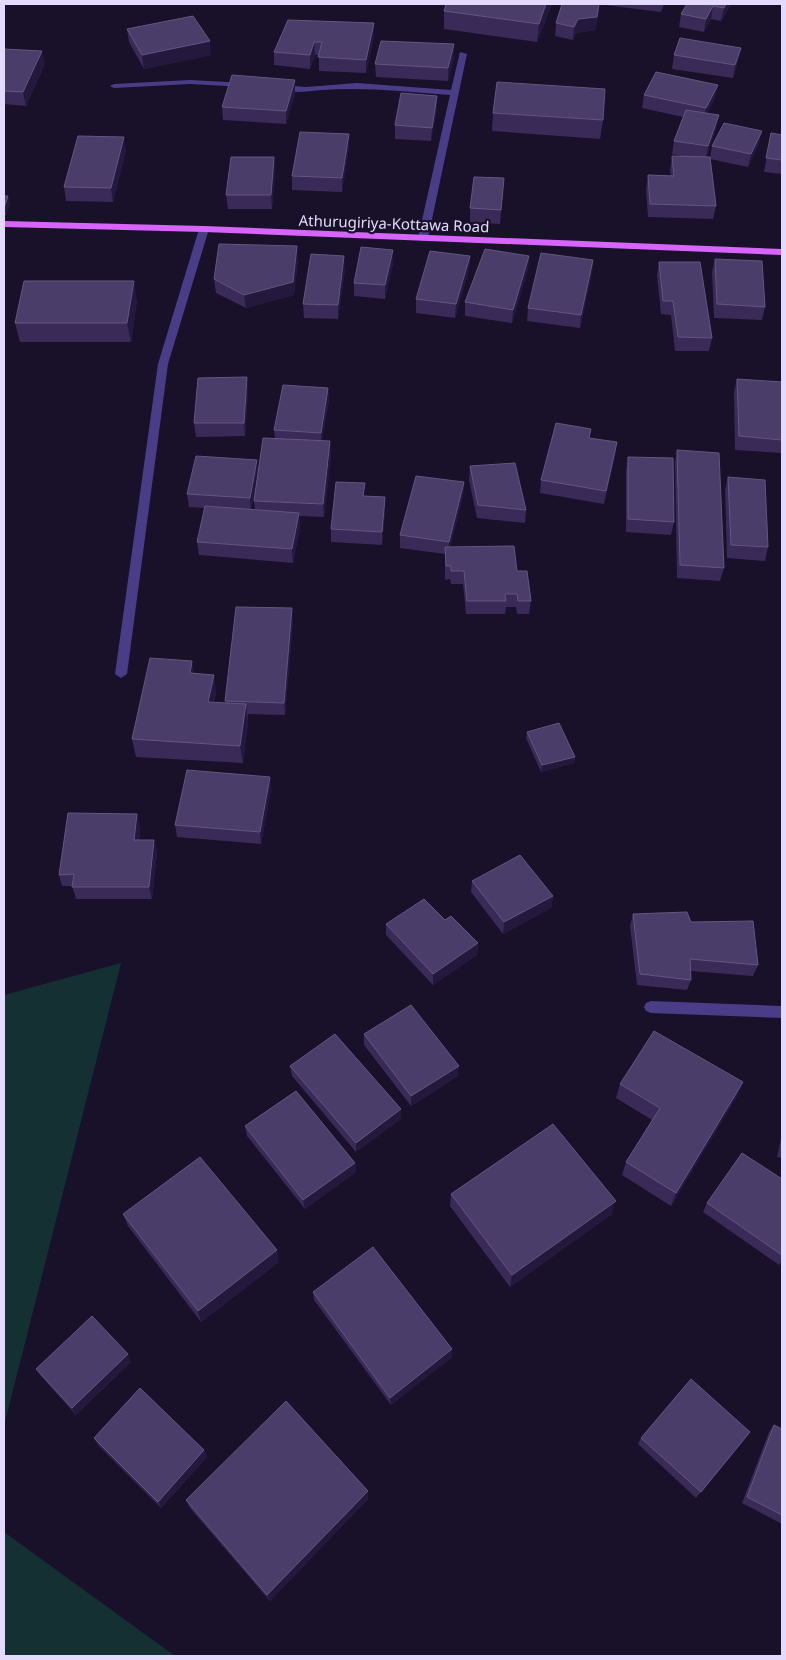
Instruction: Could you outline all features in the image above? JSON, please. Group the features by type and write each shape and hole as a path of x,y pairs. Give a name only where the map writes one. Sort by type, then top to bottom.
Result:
{"main road":[{"name":"Athurugiriya-Kottawa Road","path":"4,224 204,229 782,252"}],"street":[{"path":"423,238 463,54"},
{"path":"114,86 190,82 258,86"},
{"path":"268,86 306,89 357,85 454,93"},
{"path":"121,674 163,364 204,229"},
{"path":"651,1007 782,1012"}],"green space":[{"path":"121,963 4,1426 4,995"},
{"path":"4,1532 175,1656 4,1656"}],"building":[{"path":"446,4 546,4 539,24 444,11"},
{"path":"562,4 599,4 597,17 578,19 574,27 556,23"},
{"path":"687,4 726,4 724,8 713,6 706,19 681,14"},
{"path":"193,16 210,41 142,55 127,29"},
{"path":"288,20 374,23 366,60 318,57 322,42 314,42 310,55 274,52"},
{"path":"680,38 741,48 735,65 674,55"},
{"path":"381,41 454,44 448,68 375,64"},
{"path":"4,49 42,51 23,92 4,91"},
{"path":"656,72 718,85 706,108 644,95"},
{"path":"232,75 295,80 286,111 222,107"},
{"path":"497,82 605,89 603,120 493,113"},
{"path":"401,93 437,96 432,128 395,125"},
{"path":"686,110 719,115 708,146 674,141"},
{"path":"724,123 762,131 751,154 712,146"},
{"path":"300,132 349,134 342,178 292,176"},
{"path":"771,133 782,135 782,160 766,158"},
{"path":"78,136 124,137 111,188 64,187"},
{"path":"672,156 710,157 716,206 650,204 648,175 674,176"},
{"path":"231,157 274,157 271,195 226,195"},
{"path":"474,177 504,178 501,210 470,208"},
{"path":"4,196 8,196 4,208"},
{"path":"219,244 297,246 293,282 244,295 214,279"},
{"path":"361,247 393,250 385,285 354,283"},
{"path":"485,249 529,256 513,310 465,302"},
{"path":"430,251 470,256 456,304 416,299"},
{"path":"541,253 593,260 581,315 528,308"},
{"path":"311,254 344,256 338,305 303,304"},
{"path":"715,259 762,261 765,307 717,304"},
{"path":"659,262 700,262 712,338 678,337 673,301 663,301"},
{"path":"24,281 134,281 127,323 15,323"},
{"path":"247,377 244,423 194,423 198,378"},
{"path":"737,379 782,382 782,440 739,436"},
{"path":"283,385 328,388 321,433 274,430"},
{"path":"556,423 591,429 589,438 617,442 606,491 541,480"},
{"path":"263,438 330,441 323,504 254,501"},
{"path":"677,450 719,453 724,568 680,565"},
{"path":"196,456 257,460 250,498 187,494"},
{"path":"628,457 673,458 674,522 628,519"},
{"path":"515,463 526,510 478,505 470,466"},
{"path":"416,476 464,482 449,542 400,535"},
{"path":"728,477 765,480 768,547 731,545"},
{"path":"336,482 365,483 363,496 385,497 382,532 331,529"},
{"path":"205,506 299,513 292,549 197,542"},
{"path":"514,546 517,571 527,571 531,601 518,601 517,594 505,594 506,601 467,601 464,571 451,571 451,566 446,566 445,547"},
{"path":"236,607 292,608 284,703 225,701"},
{"path":"150,658 192,661 190,673 214,675 208,702 246,704 240,746 132,739"},
{"path":"559,723 575,757 542,765 527,732"},
{"path":"187,770 270,777 260,832 175,825"},
{"path":"68,813 137,814 134,840 154,840 149,887 72,887 74,874 59,875"},
{"path":"520,855 553,896 504,922 472,881"},
{"path":"424,899 445,920 451,916 478,943 433,974 386,924"},
{"path":"687,912 691,922 753,921 758,965 690,959 691,980 640,974 633,914"},
{"path":"411,1005 459,1066 411,1096 364,1034"},
{"path":"654,1031 743,1082 676,1193 626,1162 660,1108 620,1084"},
{"path":"335,1034 401,1109 356,1143 290,1066"},
{"path":"296,1091 355,1163 303,1200 245,1126"},
{"path":"553,1124 616,1201 512,1275 451,1194"},
{"path":"742,1153 782,1179 782,1255 707,1203"},
{"path":"200,1157 277,1250 198,1311 123,1214"},
{"path":"373,1247 452,1349 390,1398 313,1292"},
{"path":"92,1316 128,1354 72,1408 36,1369"},
{"path":"691,1379 750,1432 701,1492 641,1438"},
{"path":"140,1388 204,1450 158,1502 94,1438"},
{"path":"286,1401 368,1491 267,1595 186,1500"},
{"path":"774,1425 782,1429 782,1515 747,1497"}]}
